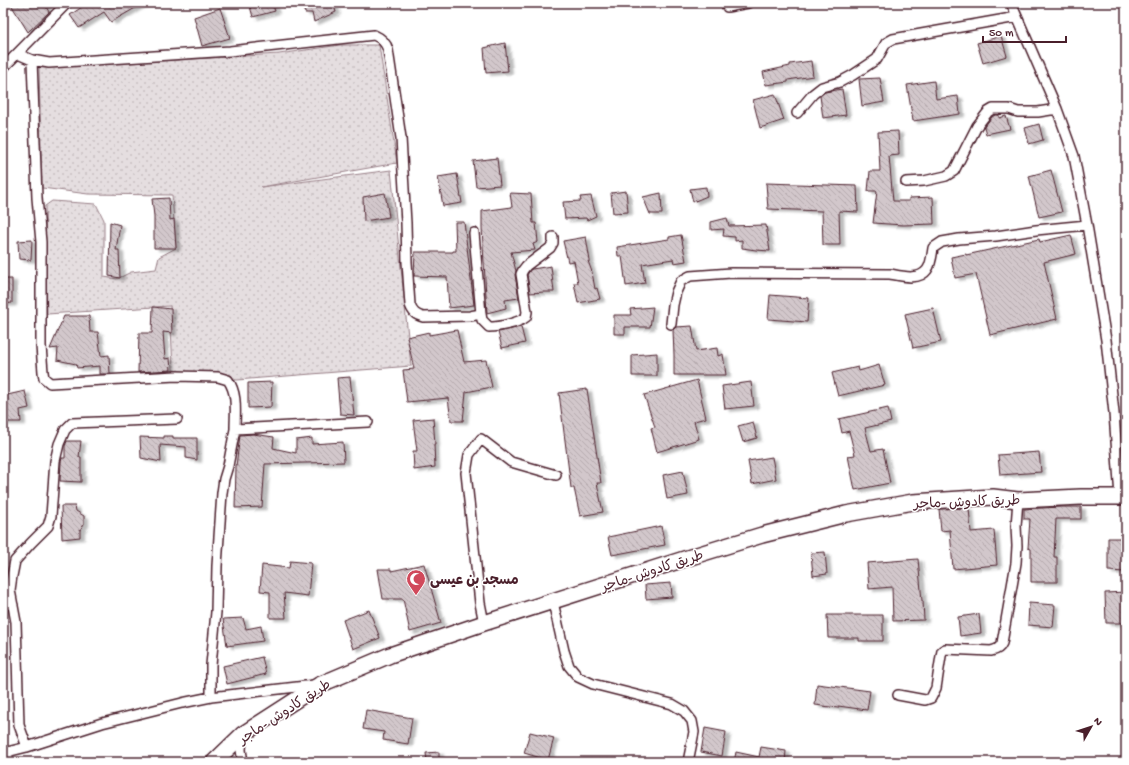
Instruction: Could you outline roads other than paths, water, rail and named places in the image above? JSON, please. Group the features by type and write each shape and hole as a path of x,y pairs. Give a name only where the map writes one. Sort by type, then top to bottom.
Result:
{"highway":[{"name":"طريق كادوش -ماجر","path":"214,762 242,734 319,685 390,655 484,623 700,554 846,514 914,502 993,497 1018,500 1123,497"}],"street":[{"path":"3,68 67,3"},
{"path":"727,7 748,3"},
{"path":"1011,3 1057,109 1074,156 1106,340 1123,497"},
{"path":"797,113 822,86 840,82 853,76 877,59 886,43 893,39 1017,17"},
{"path":"18,54 32,60 49,63 230,51 367,35 374,35 378,37 386,44 388,50 400,138 407,262 410,305 412,311 417,315 424,317 470,316 481,314"},
{"path":"32,60 37,198 41,242 41,346 42,372 44,378 50,383 176,376 218,377 228,380 233,386 235,394 235,428 222,493 217,566 216,612 211,665 211,697"},
{"path":"906,182 924,181 946,176 954,171 977,126 988,112 993,109 1009,109 1018,112 1038,112 1057,109"},
{"path":"671,324 676,292 681,281 690,276 731,273 890,274 914,277 922,275 928,270 933,248 942,242 1087,225"},
{"path":"474,233 481,314 482,320 489,327 520,321 526,317 527,312 522,270 550,248 553,243 553,237"},
{"path":"27,747 20,725 16,622 10,590 15,561 31,542 48,526 51,516 55,461 59,444 65,430 72,423 177,419"},
{"path":"235,428 368,422"},
{"path":"484,623 480,603 466,473 469,456 481,439 511,462 556,476"},
{"path":"898,695 925,700 931,698 936,688 942,651 945,649 991,651 997,650 1000,647 1002,643 1016,563 1018,500"},
{"path":"553,602 564,651 569,666 578,676 593,684 672,704 684,710 692,721 694,732 688,762"},
{"path":"3,603 13,605"},
{"path":"9,762 5,752 27,747 102,723 211,697 319,685"},
{"path":"242,734 242,762"}],"place":[{"name":"مسجد بن عيسى","path":"416,596"}]}
